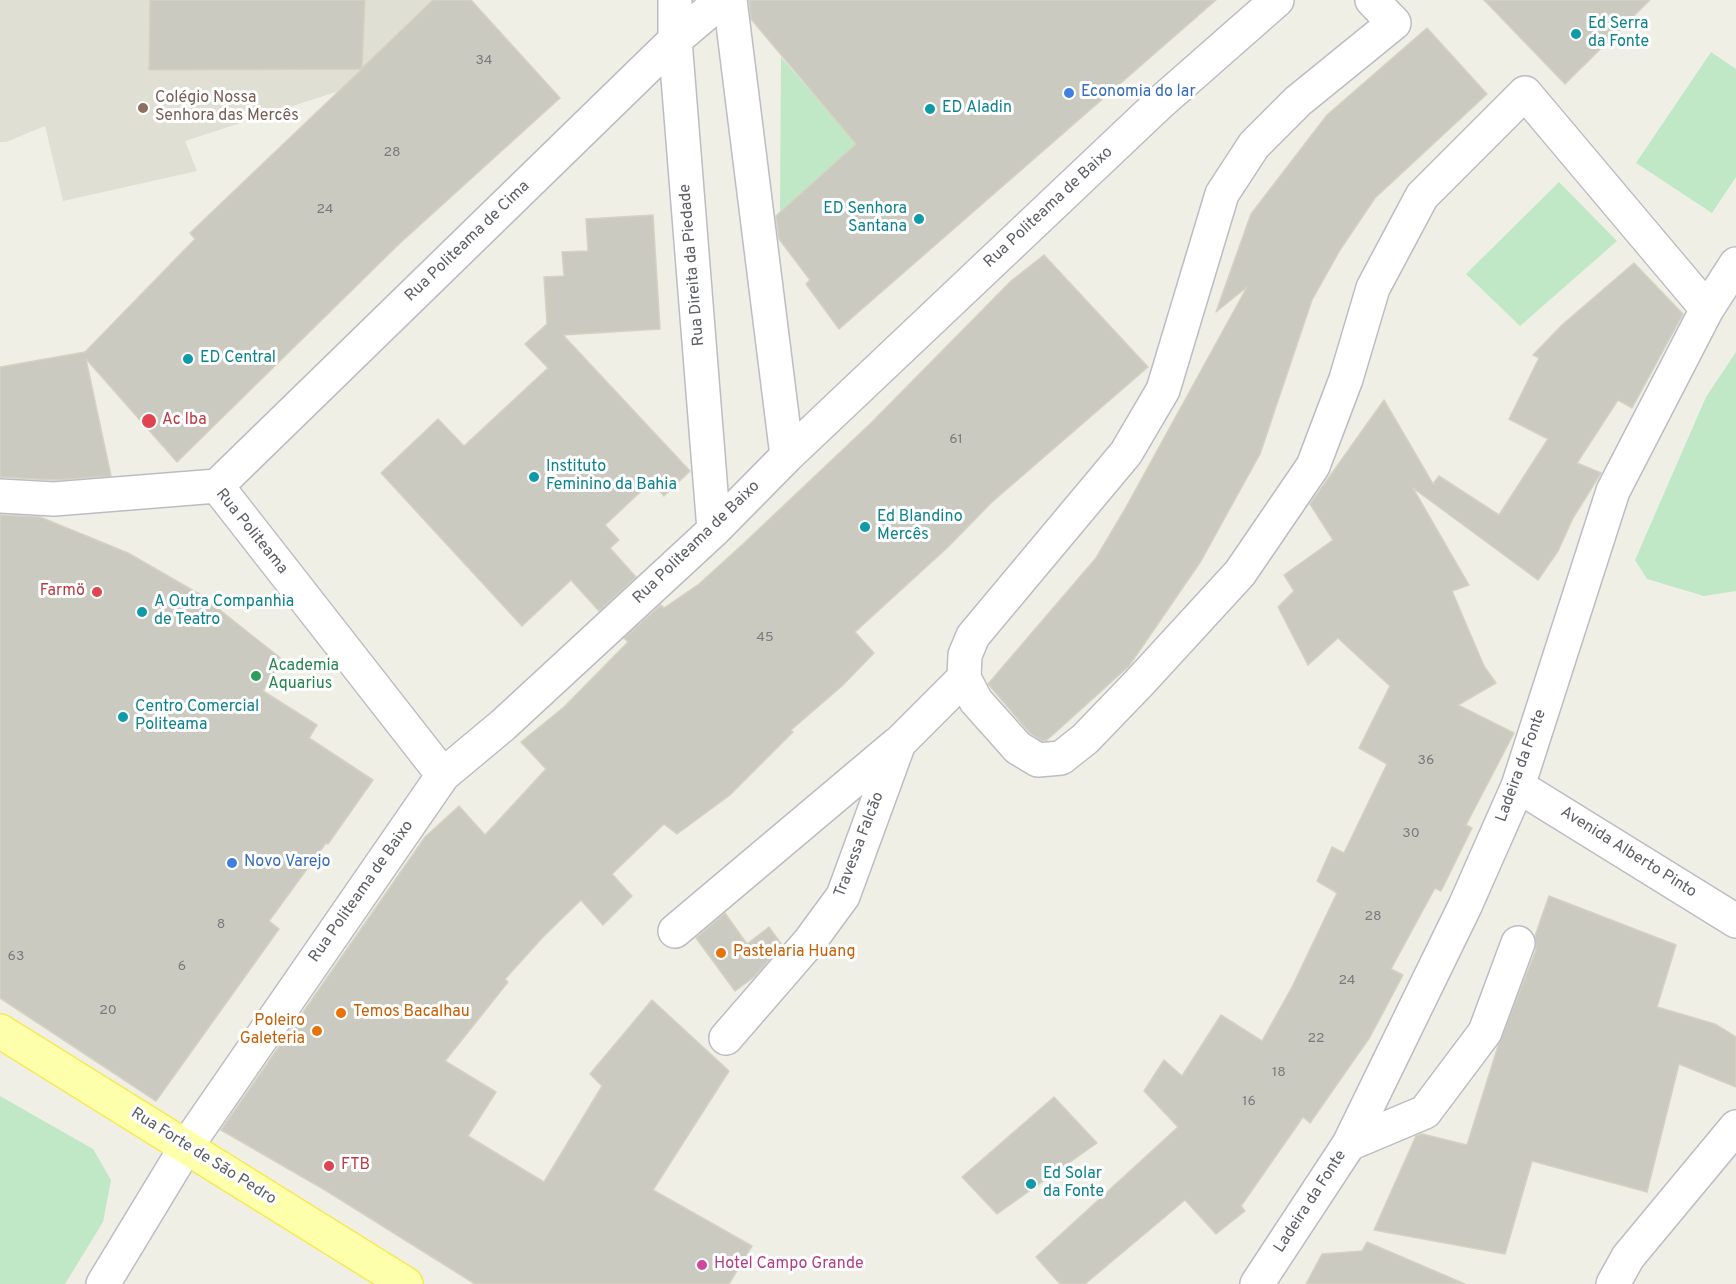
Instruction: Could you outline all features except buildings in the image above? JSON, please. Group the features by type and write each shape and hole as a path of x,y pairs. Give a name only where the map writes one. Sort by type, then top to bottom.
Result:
{"main road":[{"name":"Rua Forte de São Pedro","path":"0,1031 406,1284"}],"street":[{"name":"Rua Direita da Piedade","path":"675,0 675,40 714,530"},
{"name":"Rua Politeama de Cima","path":"217,486 675,40 722,0"},
{"path":"730,0 787,456"},
{"name":"Rua Politeama de Baixo","path":"103,1284 186,1147 443,775 503,725 714,530 787,456 1161,102 1277,0"},
{"path":"1372,0 1395,23 1298,102 1254,145 1222,194 1163,390 1126,453 973,636 965,655 964,678 976,701 1011,740 1038,760 1061,758 1085,739 1240,573 1312,466 1346,379 1373,288 1422,196 1525,93 1697,298"},
{"name":"Ladeira da Fonte","path":"1257,1284 1349,1144 1465,906 1518,786 1613,491 1697,298 1736,264"},
{"name":"Rua Politeama","path":"0,496 54,499 217,486 443,775"},
{"name":"Travessa Falcão","path":"726,1038 810,941 843,896 899,743 964,678"},
{"path":"675,931 899,743"},
{"name":"Avenida Alberto Pinto","path":"1518,786 1736,921"},
{"path":"1349,1144 1425,1113 1485,1032 1518,943"},
{"path":"1613,1284 1628,1257 1736,1127"}],"shaded area":[{"name":"Colégio Nossa Senhora das Mercês","path":"0,0 433,0 339,91 185,141 197,171 63,201 45,126 6,142 0,142"}],"green space":[{"path":"1711,52 1736,69 1736,177 1712,213 1636,163"},
{"path":"781,57 856,144 780,212"},
{"path":"1559,182 1617,241 1520,326 1466,274"},
{"path":"1736,352 1736,591 1704,596 1647,579 1635,560 1706,397"},
{"path":"0,1096 93,1149 111,1180 103,1222 65,1284 0,1284"}],"place":[{"name":"Ed Serra da Fonte","path":"1576,34"},
{"name":"Economia do lar","path":"1069,93"},
{"name":"Colégio Nossa Senhora das Mercês","path":"143,108"},
{"name":"ED Aladin","path":"930,109"},
{"name":"ED Senhora Santana","path":"919,219"},
{"name":"ED Central","path":"188,359"},
{"name":"Ac Iba","path":"149,421"},
{"name":"Instituto Feminino da Bahia","path":"534,477"},
{"name":"Ed Blandino Mercês","path":"865,527"},
{"name":"Farmö","path":"97,592"},
{"name":"A Outra Companhia de Teatro","path":"142,612"},
{"name":"Academia Aquarius","path":"256,676"},
{"name":"Centro Comercial Politeama","path":"123,717"},
{"name":"Novo Varejo","path":"232,863"},
{"name":"Pastelaria Huang","path":"721,953"},
{"name":"Temos Bacalhau","path":"341,1013"},
{"name":"Poleiro Galeteria","path":"317,1031"},
{"name":"FTB","path":"329,1166"},
{"name":"Ed Solar da Fonte","path":"1031,1184"},
{"name":"Hotel Campo Grande","path":"702,1265"}]}
